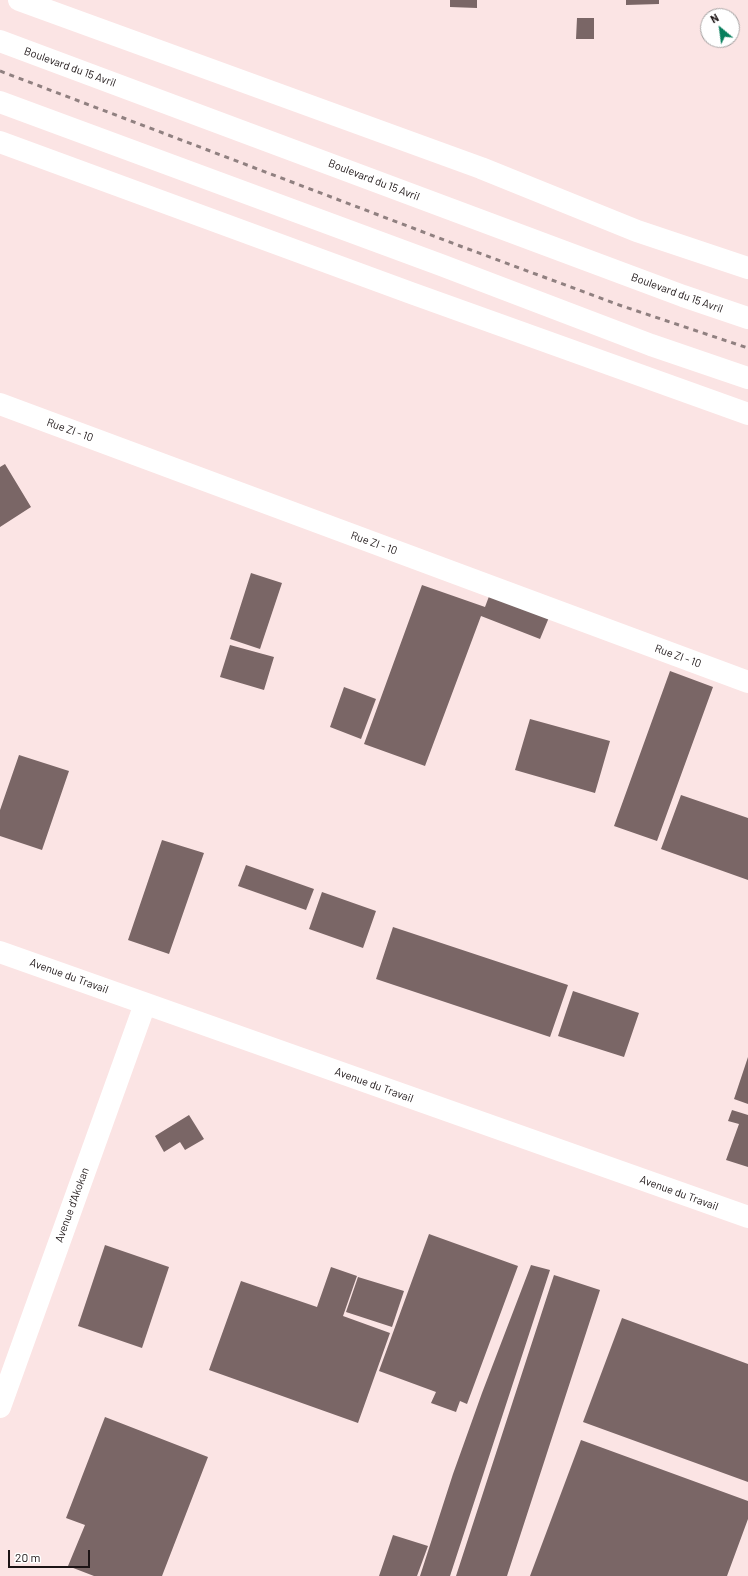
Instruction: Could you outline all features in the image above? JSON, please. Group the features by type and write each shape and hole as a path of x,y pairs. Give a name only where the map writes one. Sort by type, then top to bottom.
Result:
{"main road":[{"path":"19,0 481,168 637,231 748,268"},
{"name":"Boulevard du 15 Avril","path":"0,41 661,288 748,318"},
{"path":"0,102 441,265 651,345 748,378"},
{"path":"0,142 748,414"},
{"name":"Rue ZI - 10","path":"0,404 748,682"},
{"name":"Avenue du Travail","path":"0,952 748,1217"},
{"name":"Avenue d'Akokan","path":"0,1407 145,1004"}],"building":[{"path":"450,0 477,0 477,8 450,7"},
{"path":"626,0 659,0 659,4 626,5"},
{"path":"577,18 594,18 594,39 576,39"},
{"path":"5,464 31,507 0,527 0,467"},
{"path":"251,573 282,583 260,649 230,639"},
{"path":"422,585 485,607 491,591 550,615 540,639 481,616 425,766 364,744"},
{"path":"230,645 274,657 264,690 220,677"},
{"path":"670,671 713,687 657,841 614,826"},
{"path":"344,687 376,699 361,739 330,727"},
{"path":"530,719 610,741 595,793 515,770"},
{"path":"19,755 69,771 42,850 0,836 0,810"},
{"path":"681,795 748,818 748,880 661,849"},
{"path":"162,840 204,853 169,954 128,940"},
{"path":"246,865 314,889 306,910 238,886"},
{"path":"322,892 376,911 363,948 309,929"},
{"path":"393,927 568,985 550,1037 376,979"},
{"path":"573,991 639,1013 624,1057 558,1036"},
{"path":"748,1057 748,1104 734,1099"},
{"path":"732,1110 748,1115 748,1167 726,1160 739,1124 728,1121"},
{"path":"189,1115 204,1139 185,1150 180,1142 164,1152 155,1136"},
{"path":"429,1234 518,1266 467,1404 460,1401 456,1412 431,1403 436,1392 379,1371"},
{"path":"105,1245 169,1267 142,1348 78,1326"},
{"path":"531,1265 550,1270 450,1576 420,1576 453,1474"},
{"path":"331,1267 357,1276 343,1316 390,1333 358,1423 209,1370 241,1281 317,1307"},
{"path":"554,1275 600,1290 507,1576 456,1576"},
{"path":"358,1277 404,1291 392,1327 346,1312"},
{"path":"622,1318 748,1364 748,1482 583,1422"},
{"path":"105,1417 208,1457 162,1576 94,1576 68,1566 85,1525 66,1518"},
{"path":"581,1440 748,1501 748,1519 727,1576 530,1576"},
{"path":"393,1535 428,1546 417,1576 379,1576"}],"railway":[{"path":"0,71 622,306 748,348"}]}
